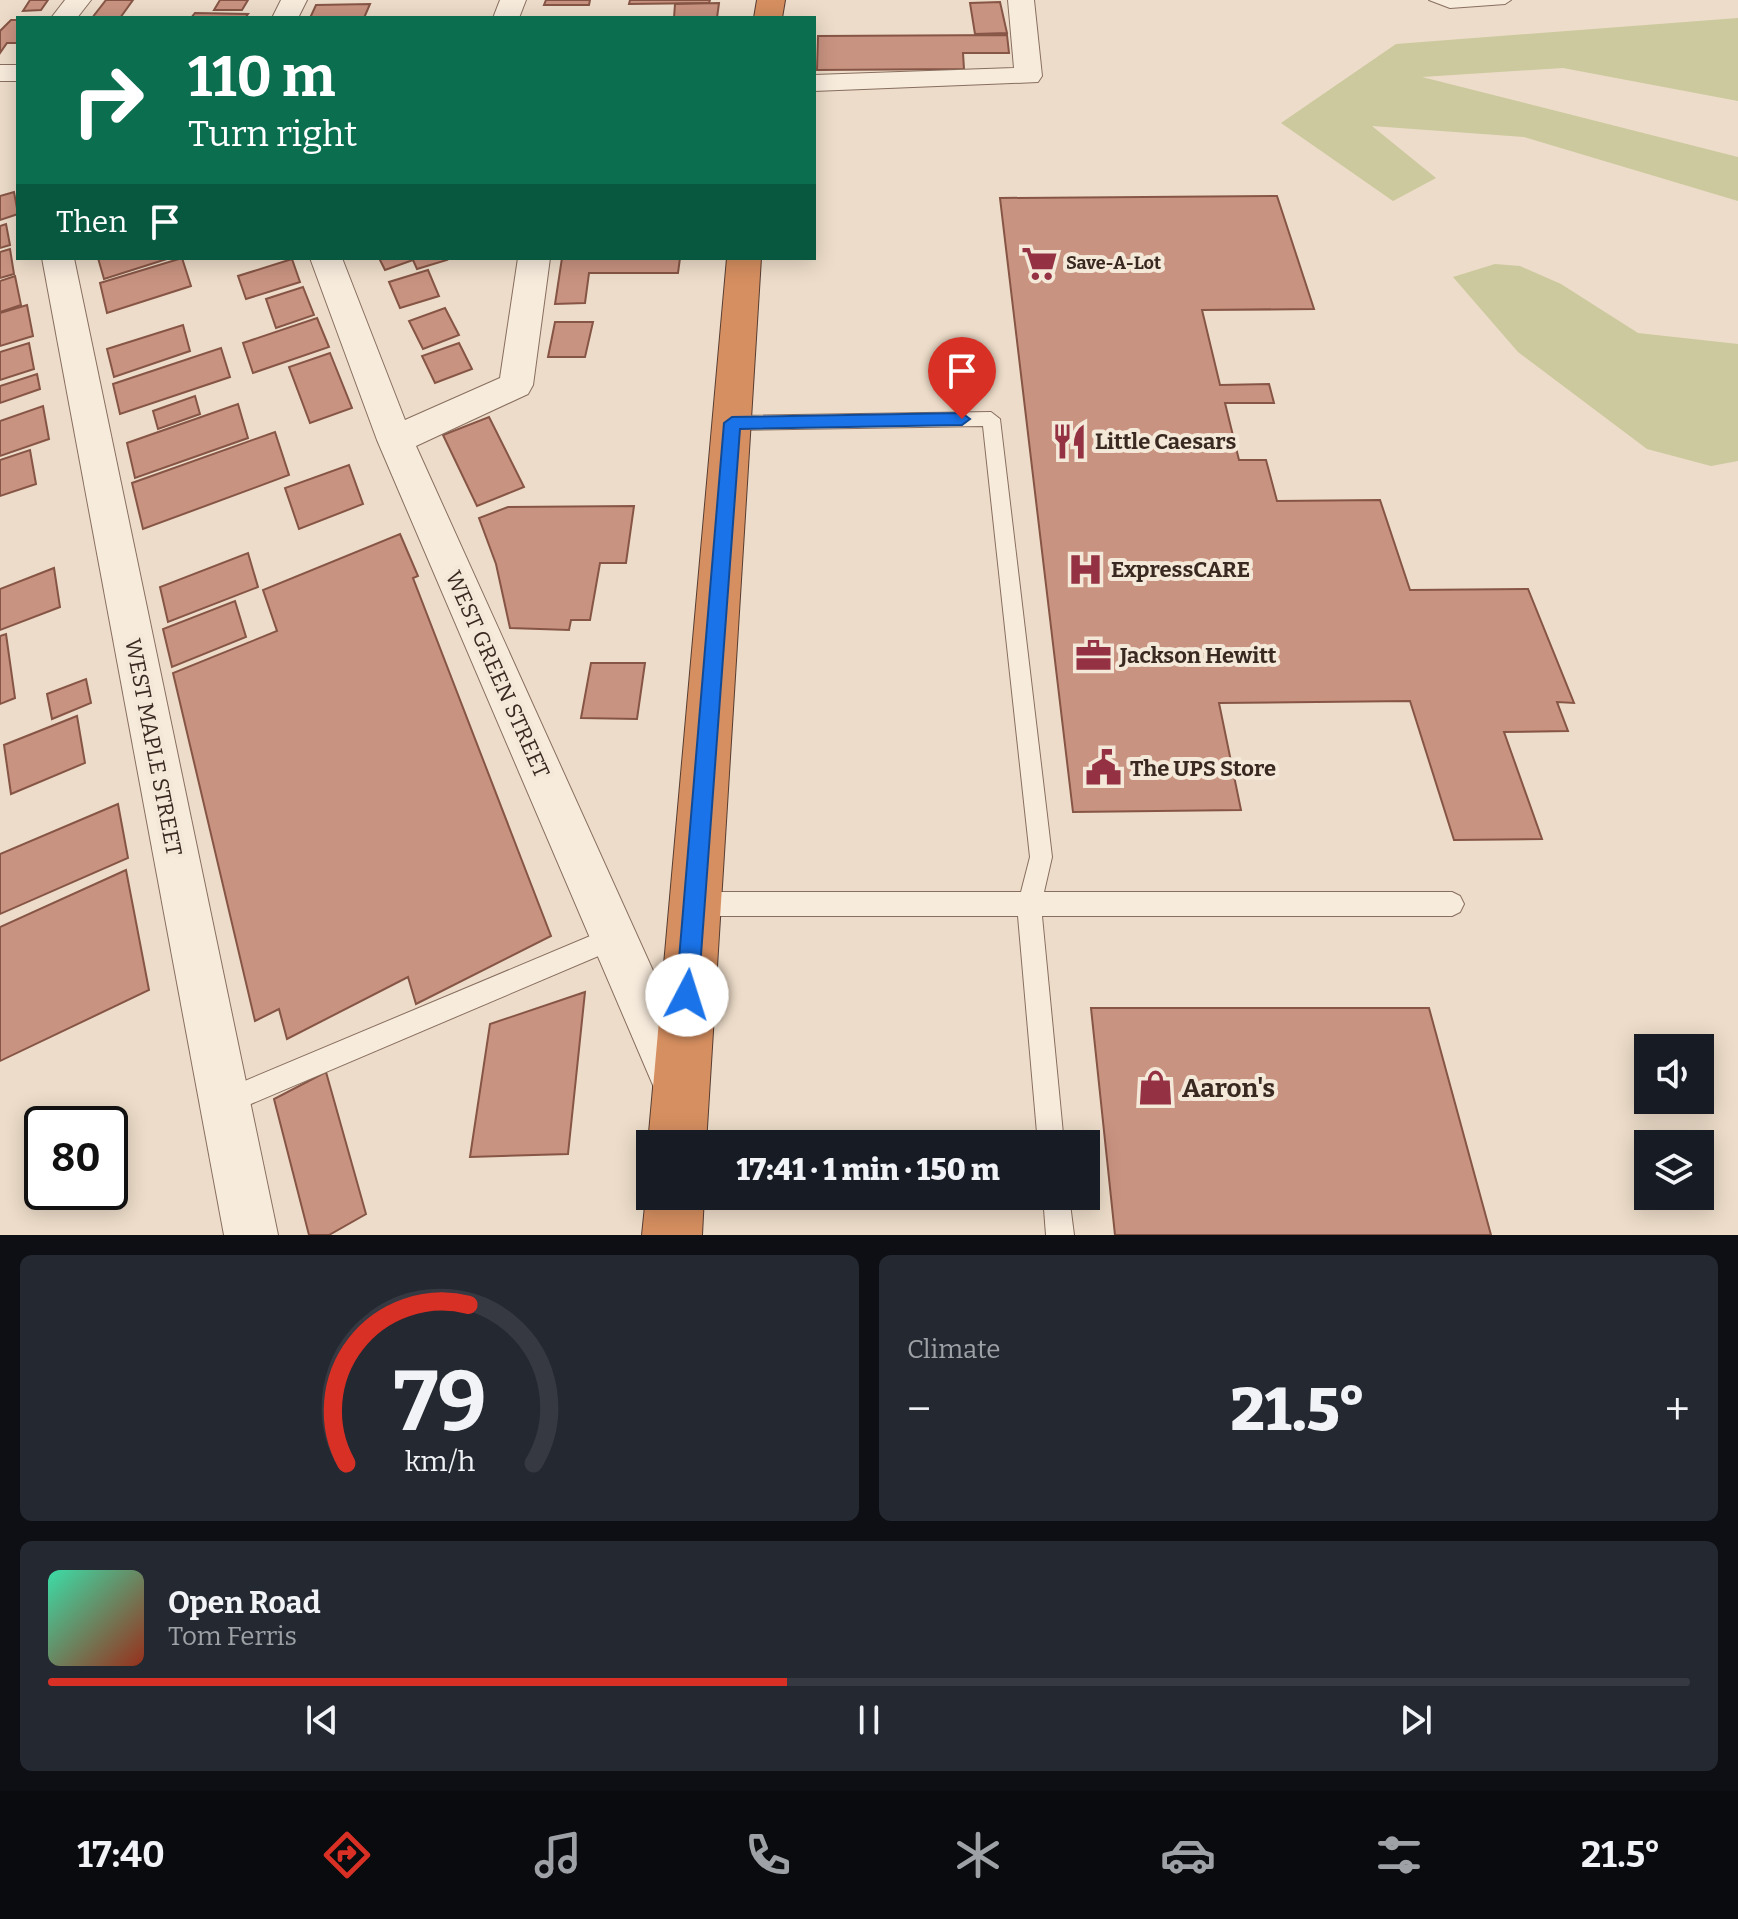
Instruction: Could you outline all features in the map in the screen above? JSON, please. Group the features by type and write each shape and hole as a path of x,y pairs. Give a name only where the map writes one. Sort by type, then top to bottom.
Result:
{"highway":[{"path":"677,1130 744,260"},
{"path":"672,1235 674,1210"}],"street":[{"path":"66,16 78,0"},
{"path":"816,83 1028,76 1021,0"},
{"name":"WEST MAPLE STREET","path":"58,260 251,1235"},
{"name":"WEST GREEN STREET","path":"327,260 395,440 679,1086"},
{"path":"395,440 516,385 534,260"}],"lane":[{"path":"1435,0 1450,4 1505,0"},
{"path":"732,423 991,419 1041,857 1029,905 1050,1130"},
{"path":"696,904 1452,904"},
{"path":"225,1102 614,938"},
{"path":"1057,1210 1060,1235"}],"shaded area":[{"path":"1738,18 1738,101 1563,68 1422,77 1738,157 1738,201 1524,137 1372,126 1436,178 1393,201 1281,123 1396,44"},
{"path":"1495,264 1520,266 1561,284 1638,333 1738,344 1738,461 1711,466 1647,449 1518,352 1453,277"}],"building":[{"path":"30,0 48,0 41,10 23,11"},
{"path":"106,0 133,0 121,16 94,16"},
{"path":"220,0 248,0 242,10 214,10"},
{"path":"546,0 590,0 589,5 544,5"},
{"path":"630,0 710,0 709,3 629,4"},
{"path":"1000,2 1007,33 975,34 970,3"},
{"path":"719,3 717,16 674,16 675,4"},
{"path":"370,4 365,16 311,16 316,5"},
{"path":"195,13 248,14 246,16 193,16"},
{"path":"11,20 16,20 16,43 7,43 0,53 0,31"},
{"path":"1007,35 1009,53 963,53 964,69 817,70 818,36"},
{"path":"14,192 16,215 0,220 0,196"},
{"path":"1277,196 1314,309 1202,310 1220,385 1269,384 1274,403 1225,403 1239,460 1266,460 1277,501 1380,500 1410,590 1528,589 1574,703 1557,702 1568,731 1504,732 1542,839 1454,840 1410,701 1219,703 1241,810 1073,812 1000,198"},
{"path":"6,224 10,245 0,248 0,226"},
{"path":"10,249 14,274 0,278 0,252"},
{"path":"99,260 164,260 104,279"},
{"path":"183,260 191,286 107,313 100,283"},
{"path":"292,260 300,282 246,299 238,276"},
{"path":"380,260 413,260 385,270"},
{"path":"413,260 447,260 417,269"},
{"path":"562,260 680,260 678,273 589,273 585,303 555,304"},
{"path":"428,270 439,296 400,308 389,282"},
{"path":"15,276 21,305 0,312 0,281"},
{"path":"303,287 314,315 276,328 266,299"},
{"path":"27,305 33,336 0,346 0,313"},
{"path":"445,308 459,335 423,349 409,321"},
{"path":"317,318 329,347 253,373 243,343"},
{"path":"555,322 593,322 585,357 548,357"},
{"path":"183,325 190,351 114,377 107,349"},
{"path":"29,343 34,369 0,380 0,352"},
{"path":"459,343 472,369 435,383 422,356"},
{"path":"221,348 230,377 120,414 113,384"},
{"path":"330,353 352,408 310,423 289,367"},
{"path":"37,374 40,389 0,403 0,386"},
{"path":"195,396 200,414 158,429 153,411"},
{"path":"238,404 248,438 135,478 127,443"},
{"path":"43,406 49,439 0,456 0,421"},
{"path":"489,417 524,487 477,506 443,435"},
{"path":"275,432 289,475 143,529 132,483"},
{"path":"30,450 36,484 0,496 0,460"},
{"path":"349,465 363,504 299,529 285,488"},
{"path":"634,506 626,563 600,563 590,620 571,620 569,630 510,628 496,564 479,518 508,507"},
{"path":"400,534 418,576 413,578 551,936 416,1004 408,977 287,1039 279,1009 255,1021 173,673 277,631 263,590"},
{"path":"248,553 258,587 168,622 160,587"},
{"path":"54,568 60,607 0,630 0,589"},
{"path":"235,601 246,637 172,667 163,629"},
{"path":"6,634 15,698 0,704 0,636"},
{"path":"591,663 645,663 637,719 581,718"},
{"path":"86,679 91,703 52,719 47,694"},
{"path":"77,716 85,763 11,794 4,745"},
{"path":"118,804 128,858 0,914 0,854"},
{"path":"126,870 149,990 0,1061 0,927"},
{"path":"585,992 568,1154 470,1157 490,1024"},
{"path":"1091,1008 1429,1008 1491,1235 1115,1235"},
{"path":"326,1072 366,1214 329,1235 309,1235 274,1099"}],"place":[{"name":"Save-A-Lot","path":"1040,263"},
{"name":"Little Caesars","path":"1069,441"},
{"name":"ExpressCARE","path":"1085,569"},
{"name":"Jackson Hewitt","path":"1094,655"},
{"name":"The UPS Store","path":"1104,768"},
{"name":"Aaron's","path":"1156,1088"}],"route":[{"path":"687,995 732,423 962,419"}]}
